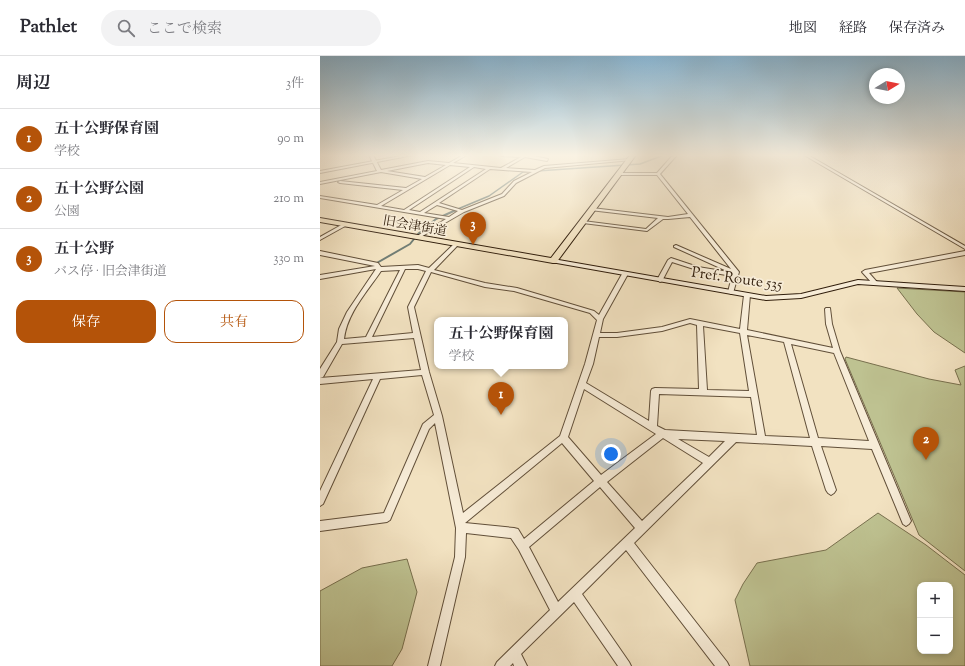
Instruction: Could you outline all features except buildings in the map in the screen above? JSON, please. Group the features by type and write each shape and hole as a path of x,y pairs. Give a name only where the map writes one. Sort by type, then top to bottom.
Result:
{"main road":[{"path":"553,261 612,183"},
{"name":"旧会津街道","path":"320,220 553,261"},
{"name":"Pref. Route 535","path":"553,261 766,298 795,297 850,283 874,282 965,289"}],"street":[{"path":"355,183 407,189"},
{"path":"378,206 416,183"},
{"path":"406,210 447,183"},
{"path":"421,213 466,183"},
{"path":"419,237 448,218 462,211 503,195 514,183"},
{"path":"665,183 736,274"},
{"path":"855,183 965,248"},
{"path":"320,197 448,218"},
{"path":"436,203 462,211"},
{"path":"592,209 662,217 690,215"},
{"path":"583,222 648,230 662,217"},
{"path":"320,239 345,225"},
{"path":"434,666 460,557 461,524 438,416 425,372 411,307 429,271 458,244"},
{"path":"676,246 736,274"},
{"path":"320,253 376,264 379,268"},
{"path":"874,282 865,272 965,253"},
{"path":"660,280 671,260 697,268 736,274"},
{"path":"320,277 379,268 418,268 485,285 515,289 592,312 600,319"},
{"path":"320,376 340,342 342,328 350,312 379,268"},
{"path":"368,340 404,268"},
{"path":"461,524 563,438 589,364 600,319 625,274"},
{"path":"731,292 736,274"},
{"path":"747,295 743,332 762,440"},
{"path":"828,309 829,324 837,351 906,520"},
{"path":"597,335 617,335 654,330 690,321 837,351"},
{"path":"700,324 703,392"},
{"path":"340,342 417,335"},
{"path":"787,342 815,442 831,490"},
{"path":"320,382 425,372"},
{"path":"320,501 378,376"},
{"path":"582,384 709,462"},
{"path":"653,428 655,391 754,394"},
{"path":"320,526 387,517 426,426 438,416"},
{"path":"523,546 600,481 662,434 875,445"},
{"path":"563,438 642,528"},
{"path":"501,666 734,438"},
{"path":"461,524 514,533 523,546 557,611"},
{"path":"627,543 723,666"},
{"path":"575,593 621,664"},
{"path":"514,653 521,666"}],"green space":[{"path":"897,288 965,292 965,353 934,332 917,314"},
{"path":"846,357 929,379 961,385 955,370 965,366 965,571 919,535 845,359"},
{"path":"878,513 926,545 965,575 965,666 750,666 735,600 743,584 757,563 826,550"},
{"path":"407,559 417,592 402,649 392,666 320,666 320,591 362,568"}],"waterway":[{"path":"453,211 489,196 507,183"},
{"path":"368,268 410,244 418,234 436,219 456,210"}],"place":[{"name":"五十公野","path":"473,245"},
{"name":"五十公野保育園","path":"501,415"},
{"name":"五十公野公園","path":"926,460"}]}
